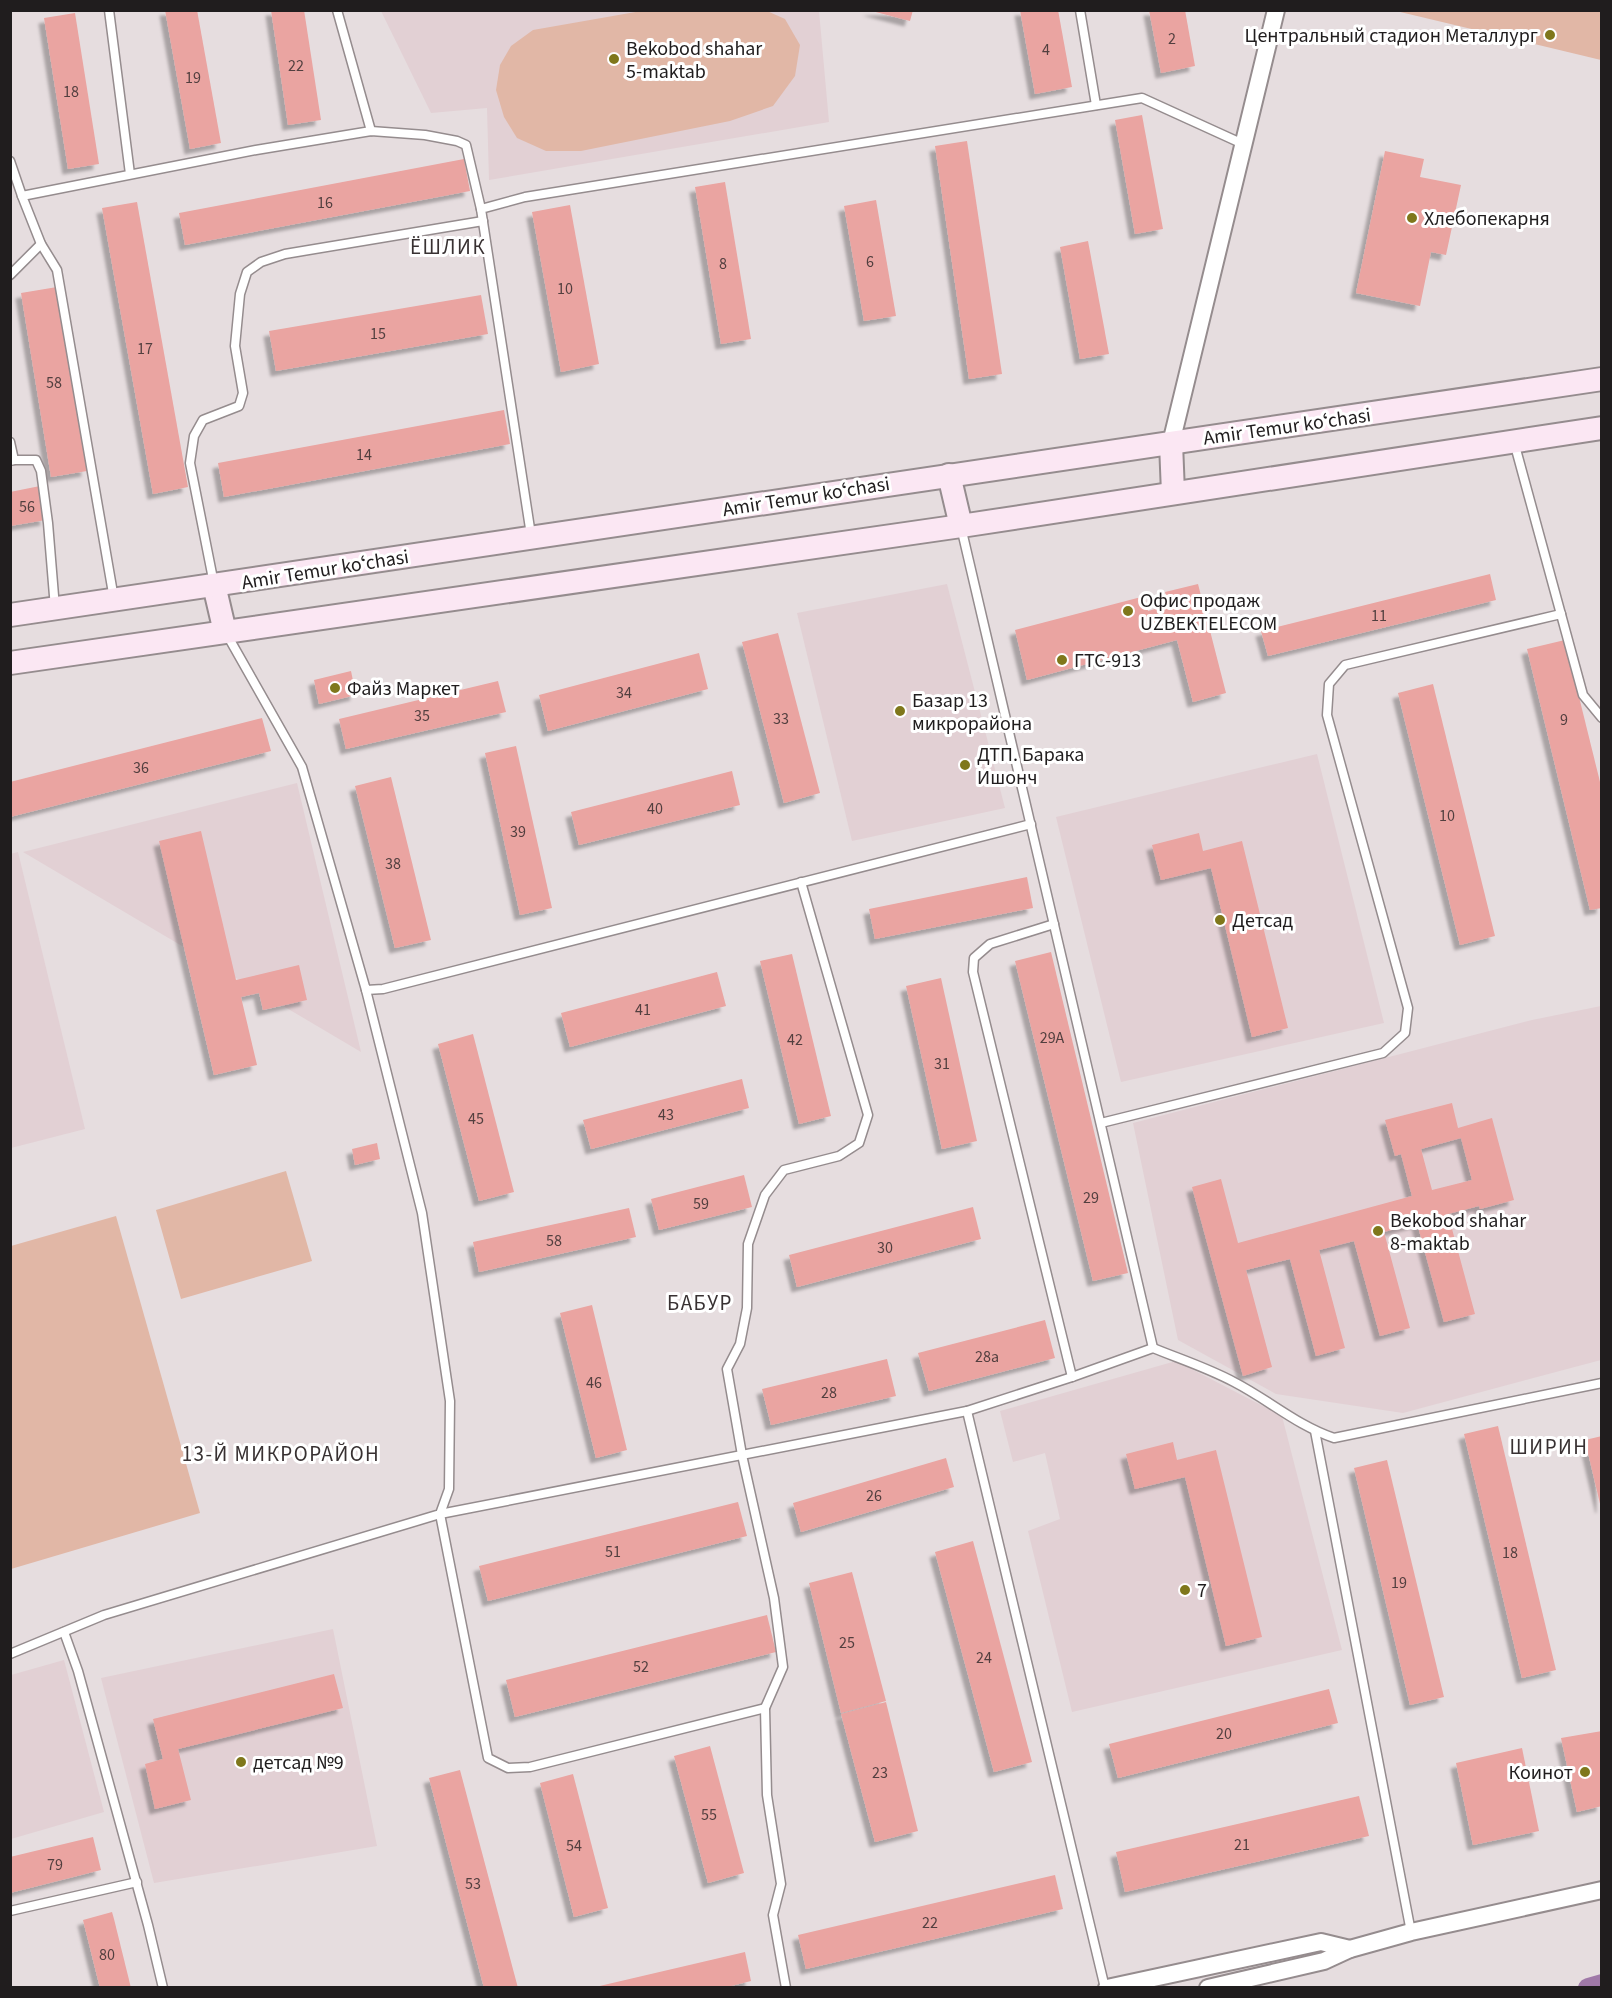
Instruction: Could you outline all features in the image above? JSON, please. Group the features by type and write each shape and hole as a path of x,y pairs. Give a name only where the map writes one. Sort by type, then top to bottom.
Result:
{"street":[{"path":"1173,493 1171,443 1276,10"},
{"name":"Amir Temur koʻchasi","path":"10,615 1602,379"},
{"path":"10,663 961,526 1602,428"},
{"path":"949,475 961,526"},
{"path":"214,585 225,632"},
{"path":"1208,1988 1324,1961 1350,1949 1411,1932 1602,1890"},
{"path":"1106,1988 1320,1942 1350,1949"}],"lane":[{"path":"109,10 130,174"},
{"path":"337,10 371,131"},
{"path":"1080,10 1096,105"},
{"path":"481,209 537,195 1142,98 1244,144"},
{"path":"22,196 130,174 371,131 425,135 466,145 483,221 531,538"},
{"path":"10,161 41,244 57,270 114,600"},
{"path":"214,585 190,463 194,436 203,420 239,406 243,393 234,346 240,294 247,272 261,262 285,254 483,221"},
{"path":"10,275 41,244"},
{"path":"10,442 12,460 36,460 40,471 48,524 55,609"},
{"path":"1514,442 1583,695 1602,718"},
{"path":"961,526 1153,1348"},
{"path":"1101,1124 1383,1053 1405,1033 1408,1008 1327,715 1329,684 1345,665 1561,614"},
{"path":"225,632 302,767 366,990 422,1213 450,1401 449,1488 440,1514 488,1758 508,1768 530,1767 765,1708"},
{"path":"366,990 395,986 1031,824"},
{"path":"786,1988 773,1915 781,1884 766,1795 765,1708 783,1667 774,1598 742,1455 727,1369 740,1344 747,1308 748,1244 765,1195 784,1170 839,1156 859,1143 868,1115 801,882"},
{"path":"1054,924 990,944 974,958 973,972 1072,1377"},
{"path":"10,1654 104,1615 440,1514 967,1411 1153,1348 1234,1382 1293,1420 1334,1438 1602,1383"},
{"path":"967,1411 1106,1988"},
{"path":"1315,1431 1411,1932"},
{"path":"64,1632 78,1671 163,1988"},
{"path":"10,1911 136,1882"}],"shaded area":[{"path":"647,10 767,11 785,19 800,45 795,76 773,106 730,121 581,151 546,151 517,138 504,117 496,90 500,65 511,46 533,30"},
{"name":"Bekobod shahar 5-maktab","path":"381,11 819,11 829,122 489,180 487,108 431,113"},
{"name":"Центральный стадион Металлург","path":"1396,11 1601,11 1601,60"},
{"name":"Базар 13 микрорайона","path":"947,584 1005,808 852,841 797,613"},
{"name":"Детсад","path":"1317,754 1384,1023 1121,1082 1056,817"},
{"path":"297,783 361,1052 23,852"},
{"path":"18,852 85,1129 11,1148 10,854"},
{"name":"Bekobod shahar 8-maktab","path":"1601,1006 1601,1360 1403,1413 1276,1394 1178,1340 1133,1123 1532,1020"},
{"path":"286,1171 312,1261 181,1299 156,1210"},
{"path":"116,1216 200,1513 11,1569 11,1246"},
{"name":"7","path":"1176,1361 1282,1416 1342,1650 1072,1712 1028,1531 1060,1519 1045,1453 1013,1462 1000,1411"},
{"name":"детсад №9","path":"333,1629 377,1846 154,1883 101,1678"},
{"path":"64,1660 104,1812 11,1839 11,1675"}],"building":[{"path":"165,10 197,10 221,143 190,149"},
{"path":"271,10 304,10 321,120 288,125"},
{"path":"868,10 913,10 910,21"},
{"path":"1020,10 1058,10 1072,87 1035,94"},
{"path":"1149,10 1185,10 1195,66 1161,73"},
{"path":"75,13 99,164 68,169 44,18"},
{"path":"1142,115 1163,229 1135,234 1115,120"},
{"path":"967,141 1002,374 969,379 935,146"},
{"name":"Хлебопекарня","path":"1385,151 1424,159 1420,177 1461,185 1446,255 1431,252 1420,306 1356,293"},
{"path":"464,159 470,191 185,245 179,213"},
{"path":"725,182 751,339 721,344 695,187"},
{"path":"876,200 896,316 864,321 844,206"},
{"path":"137,202 188,487 153,494 102,208"},
{"path":"570,205 599,364 561,372 532,212"},
{"path":"1088,241 1109,354 1080,359 1060,247"},
{"path":"57,287 87,471 51,477 21,293"},
{"path":"481,295 488,334 276,371 269,331"},
{"path":"504,410 510,444 224,497 218,463"},
{"path":"40,486 46,520 10,526 10,492"},
{"path":"1490,574 1496,600 1268,656 1261,631"},
{"name":"ГТС-913","path":"1198,584 1226,693 1193,702 1177,640 1027,680 1015,630 1145,596 1148,611 1169,605 1165,592"},
{"path":"778,633 820,793 784,803 742,642"},
{"path":"1565,640 1602,790 1602,908 1590,910 1527,649"},
{"path":"699,653 708,689 548,731 539,695"},
{"name":"Файз Маркет","path":"351,671 356,695 319,704 314,680"},
{"path":"498,681 506,712 346,749 339,719"},
{"path":"1433,684 1495,936 1460,945 1398,693"},
{"path":"262,718 271,751 10,817 10,782"},
{"path":"516,746 552,908 520,915 485,753"},
{"path":"732,771 740,805 579,845 571,812"},
{"path":"391,777 431,940 395,948 355,786"},
{"path":"201,831 236,980 299,965 307,1000 263,1010 259,993 241,997 257,1065 214,1075 159,841"},
{"path":"1199,833 1203,851 1242,841 1288,1028 1252,1037 1211,868 1161,880 1152,845"},
{"path":"1027,877 1033,908 875,939 869,909"},
{"path":"1051,952 1128,1273 1093,1281 1015,961"},
{"path":"792,954 831,1116 799,1124 760,961"},
{"path":"717,972 726,1006 570,1047 561,1013"},
{"path":"941,978 977,1141 942,1149 906,986"},
{"path":"473,1034 514,1192 479,1201 438,1044"},
{"path":"742,1079 749,1108 591,1149 583,1120"},
{"path":"1452,1103 1458,1128 1492,1118 1514,1200 1448,1214 1475,1314 1444,1322 1417,1223 1384,1232 1410,1328 1380,1336 1354,1241 1319,1250 1345,1348 1316,1356 1290,1259 1246,1270 1272,1367 1243,1376 1192,1187 1221,1179 1238,1243 1412,1196 1401,1154 1395,1156 1385,1120","holes":["1461,1138 1472,1180 1432,1190 1421,1149"]},
{"path":"377,1143 380,1159 355,1165 352,1149"},
{"path":"744,1175 752,1207 659,1230 651,1199"},
{"path":"973,1207 981,1239 797,1287 789,1255"},
{"path":"629,1208 636,1237 479,1272 473,1242"},
{"path":"592,1305 627,1450 596,1458 560,1313"},
{"path":"1045,1320 1055,1358 929,1391 918,1353"},
{"path":"887,1359 896,1396 771,1425 762,1389"},
{"path":"1498,1426 1556,1670 1522,1678 1464,1434"},
{"path":"1602,1436 1602,1507 1601,1508 1585,1440"},
{"path":"1173,1442 1177,1460 1216,1450 1262,1637 1226,1646 1185,1477 1135,1489 1126,1454"},
{"path":"946,1458 954,1487 801,1532 793,1503"},
{"path":"1387,1460 1444,1697 1410,1705 1354,1468"},
{"path":"738,1502 747,1536 488,1601 479,1566"},
{"path":"973,1541 1032,1762 994,1772 935,1552"},
{"path":"852,1572 886,1701 841,1713 809,1583"},
{"path":"767,1615 776,1652 515,1717 506,1680"},
{"path":"334,1674 343,1708 178,1749 191,1800 155,1809 145,1764 163,1759 153,1719"},
{"path":"1329,1689 1338,1723 1118,1778 1109,1744"},
{"path":"886,1702 918,1831 875,1842 841,1714"},
{"name":"Коинот","path":"1602,1731 1602,1806 1577,1812 1561,1738"},
{"path":"710,1746 744,1873 708,1883 674,1756"},
{"path":"1522,1748 1539,1831 1473,1845 1456,1763"},
{"path":"460,1770 518,1988 484,1988 429,1778"},
{"path":"573,1774 608,1908 574,1917 540,1783"},
{"path":"1359,1796 1369,1836 1125,1892 1116,1852"},
{"path":"93,1837 101,1870 10,1893 10,1857"},
{"path":"1055,1875 1063,1909 806,1969 798,1935"},
{"path":"112,1912 131,1988 100,1988 83,1920"},
{"path":"745,1952 751,1981 723,1988 591,1988"}],"waterway":[{"path":"1588,1988 1602,1984"}],"place":[{"name":"Центральный стадион Металлург","path":"1550,35"},
{"name":"Bekobod shahar 5-maktab","path":"614,59"},
{"name":"Хлебопекарня","path":"1412,218"},
{"name":"Офис продаж UZBEKTELECOM","path":"1128,611"},
{"name":"ГТС-913","path":"1062,660"},
{"name":"Файз Маркет","path":"335,688"},
{"name":"Базар 13 микрорайона","path":"900,711"},
{"name":"ДТП. Барака Ишонч","path":"965,765"},
{"name":"Детсад","path":"1220,920"},
{"name":"Bekobod shahar 8-maktab","path":"1378,1231"},
{"name":"7","path":"1185,1590"},
{"name":"детсад №9","path":"241,1762"},
{"name":"Коинот","path":"1585,1772"}],"district":[{"name":"ЁШЛИК","path":"448,247"},
{"name":"БАБУР","path":"700,1303"},
{"name":"ШИРИН","path":"1549,1447"},
{"name":"13-Й МИКРОРАЙОН","path":"281,1454"}]}
